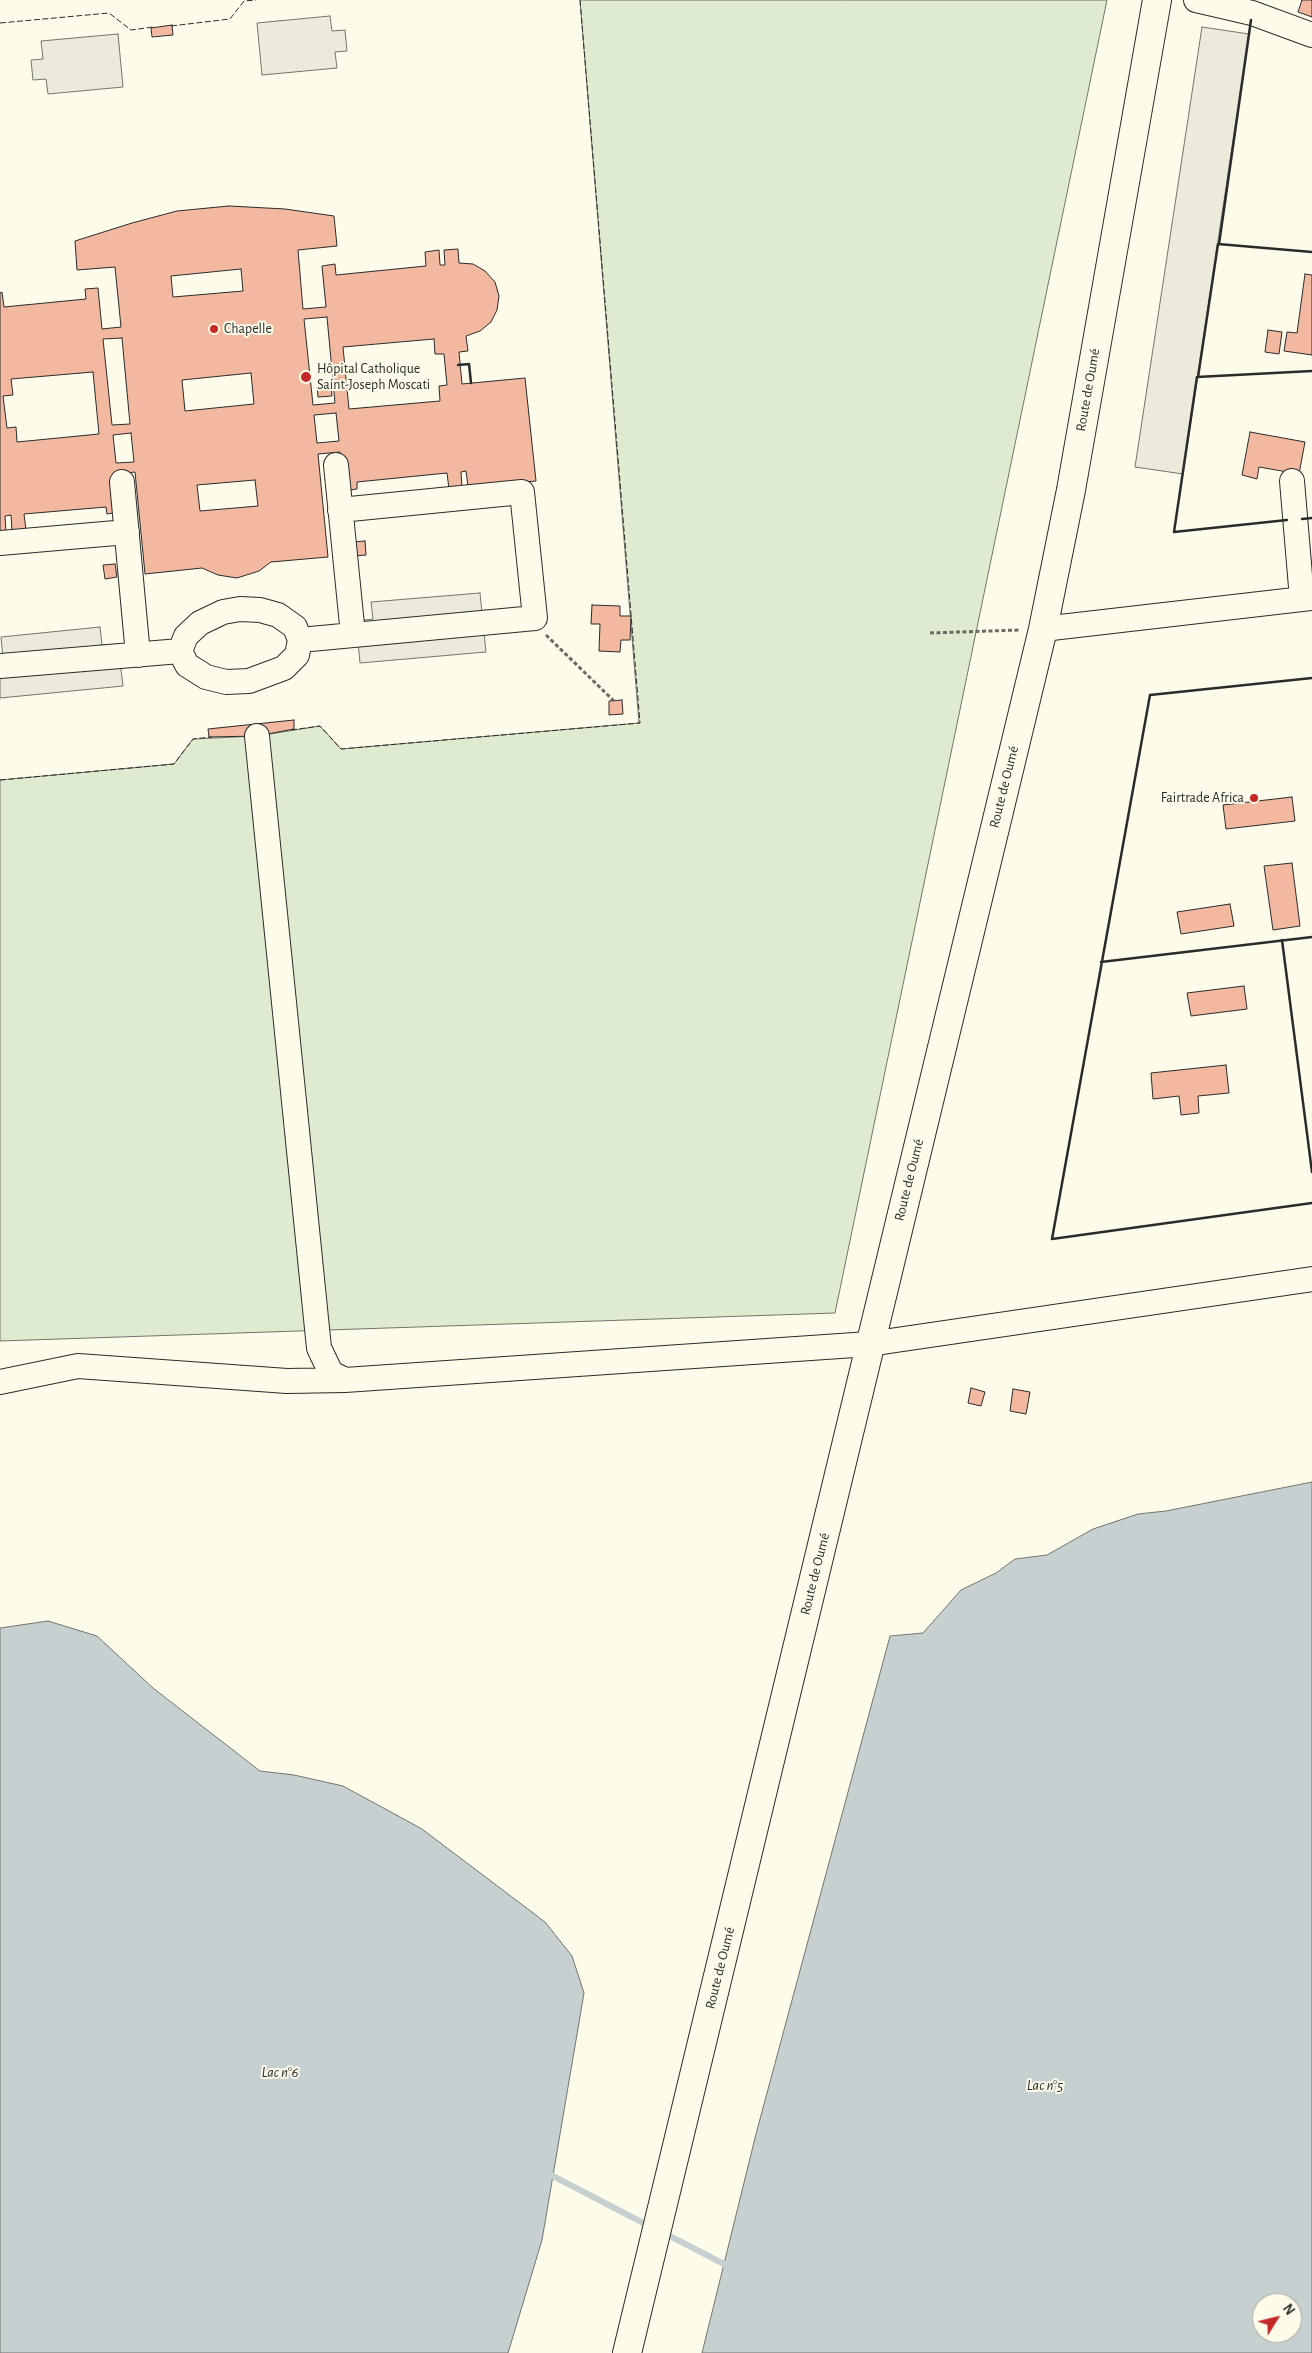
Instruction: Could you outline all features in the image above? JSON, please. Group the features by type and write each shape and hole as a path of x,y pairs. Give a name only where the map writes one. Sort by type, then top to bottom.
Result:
{"main road":[{"name":"Route de Oumé","path":"627,2353 1042,629 1071,490 1157,0"}],"street":[{"path":"1196,0 1252,13 1312,35"},
{"path":"336,465 353,635"},
{"path":"1042,629 1307,598 1292,480"},
{"path":"122,482 138,655"},
{"path":"300,640 535,618 522,492 340,510"},
{"path":"0,543 127,532"},
{"path":"240,609 260,610 278,615 295,628 300,640 297,655 284,668 249,682 226,682 206,677 187,665 180,652 186,636 200,623 223,612 240,609"},
{"path":"0,666 180,652"},
{"path":"257,736 319,1348 331,1372 345,1380"},
{"path":"0,1382 78,1366 287,1381 345,1380 869,1344 1312,1279"}],"path":[{"path":"528,618 614,701"},
{"path":"930,633 1042,629"}],"green space":[{"path":"580,0 1107,0 835,1313 0,1341 0,780 174,764 193,739 257,736 320,726 341,749 639,723"}],"shaded area":[{"path":"330,16 332,31 345,30 347,51 335,52 337,68 262,75 257,23"},
{"path":"1202,27 1249,34 1183,474 1135,467"},
{"path":"118,34 123,87 48,94 46,79 33,80 31,60 43,59 41,41"},
{"path":"480,593 486,652 360,663 356,621 373,619 371,602"},
{"path":"100,627 102,645 118,644 123,686 0,698 0,658 3,658 1,637"}],"water":[{"name":"Lac n°5","path":"1312,1482 1312,2353 702,2353 756,2134 890,1636 923,1633 961,1590 996,1573 1015,1559 1047,1555 1093,1529 1138,1514 1166,1511"},
{"name":"Lac n°6","path":"48,1621 97,1636 153,1688 260,1771 294,1775 343,1786 422,1829 545,1922 572,1956 584,1993 542,2240 508,2353 0,2353 0,1628"}],"building":[{"path":"1302,0 1312,0 1312,17 1298,12"},
{"path":"172,25 173,35 152,37 151,28"},
{"path":"229,206 285,209 334,216 337,246 298,250 303,309 326,307 322,266 335,264 336,275 426,266 425,252 439,250 440,265 445,265 444,250 458,249 459,263 473,264 485,271 495,282 499,296 497,310 491,322 480,331 466,336 468,351 459,352 462,384 525,378 536,481 468,487 466,471 461,472 462,488 449,489 447,473 357,482 357,489 344,491 340,452 318,454 328,557 271,562 259,571 237,578 218,575 202,568 145,574 135,472 117,474 120,512 107,514 106,507 24,514 26,530 12,531 11,515 5,516 6,531 0,532 0,293 2,292 4,307 86,299 85,289 98,288 102,329 121,327 115,267 77,270 75,241 177,211","holes":["241,269 243,291 173,297 171,276","327,317 335,403 313,405 304,319","122,338 130,424 112,425 103,339","434,339 435,354 444,354 447,385 439,386 440,401 349,409 343,347","93,372 99,434 17,442 16,427 7,428 3,396 13,395 11,379","251,373 254,404 185,411 182,380","336,413 339,441 317,443 314,415","131,433 134,462 116,463 113,435","255,480 258,506 200,511 197,485"]},
{"path":"1305,274 1312,275 1312,355 1284,351 1287,332 1297,333"},
{"path":"1268,330 1282,332 1279,354 1265,352"},
{"path":"331,385 332,396 318,397 317,386"},
{"path":"1250,432 1305,442 1299,474 1259,467 1257,479 1242,475"},
{"path":"365,541 366,555 354,556 353,542"},
{"path":"115,564 117,577 105,579 103,565"},
{"path":"592,605 620,606 620,616 631,616 630,640 621,640 620,652 599,651 600,624 591,624"},
{"path":"622,700 623,714 609,715 609,701"},
{"path":"294,720 294,729 257,736 209,737 208,729"},
{"path":"1292,797 1295,821 1226,829 1223,805"},
{"path":"1292,863 1300,926 1273,930 1264,866"},
{"path":"1230,904 1234,926 1181,934 1177,912"},
{"path":"1244,986 1247,1009 1191,1016 1187,993"},
{"path":"1226,1065 1229,1093 1198,1096 1199,1113 1181,1115 1179,1096 1153,1099 1151,1073"},
{"path":"971,1388 985,1392 981,1406 968,1403"},
{"path":"1013,1389 1030,1392 1026,1414 1010,1411"}],"waterway":[{"path":"553,2176 651,2227"},
{"path":"662,2232 724,2264"}],"fence":[{"path":"171,26 230,19 244,1 256,0"},
{"path":"291,730 320,726 341,749 640,723 580,0"},
{"path":"0,23 109,13 131,30 153,27"},
{"path":"0,780 174,764 193,739 212,737"}],"wall":[{"path":"1219,244 1251,20"},
{"path":"1198,377 1218,244 1312,252"},
{"path":"458,365 469,364 471,383"},
{"path":"1287,520 1174,532 1197,377 1312,371"},
{"path":"1302,519 1312,518"},
{"path":"1312,678 1150,695 1052,1239 1312,1203"},
{"path":"1101,962 1312,937"},
{"path":"1282,940 1312,1172"}],"place":[{"name":"Chapelle","path":"214,329"},
{"name":"Hôpital Catholique Saint-Joseph Moscati","path":"306,377"},
{"name":"Fairtrade Africa","path":"1254,798"}]}
